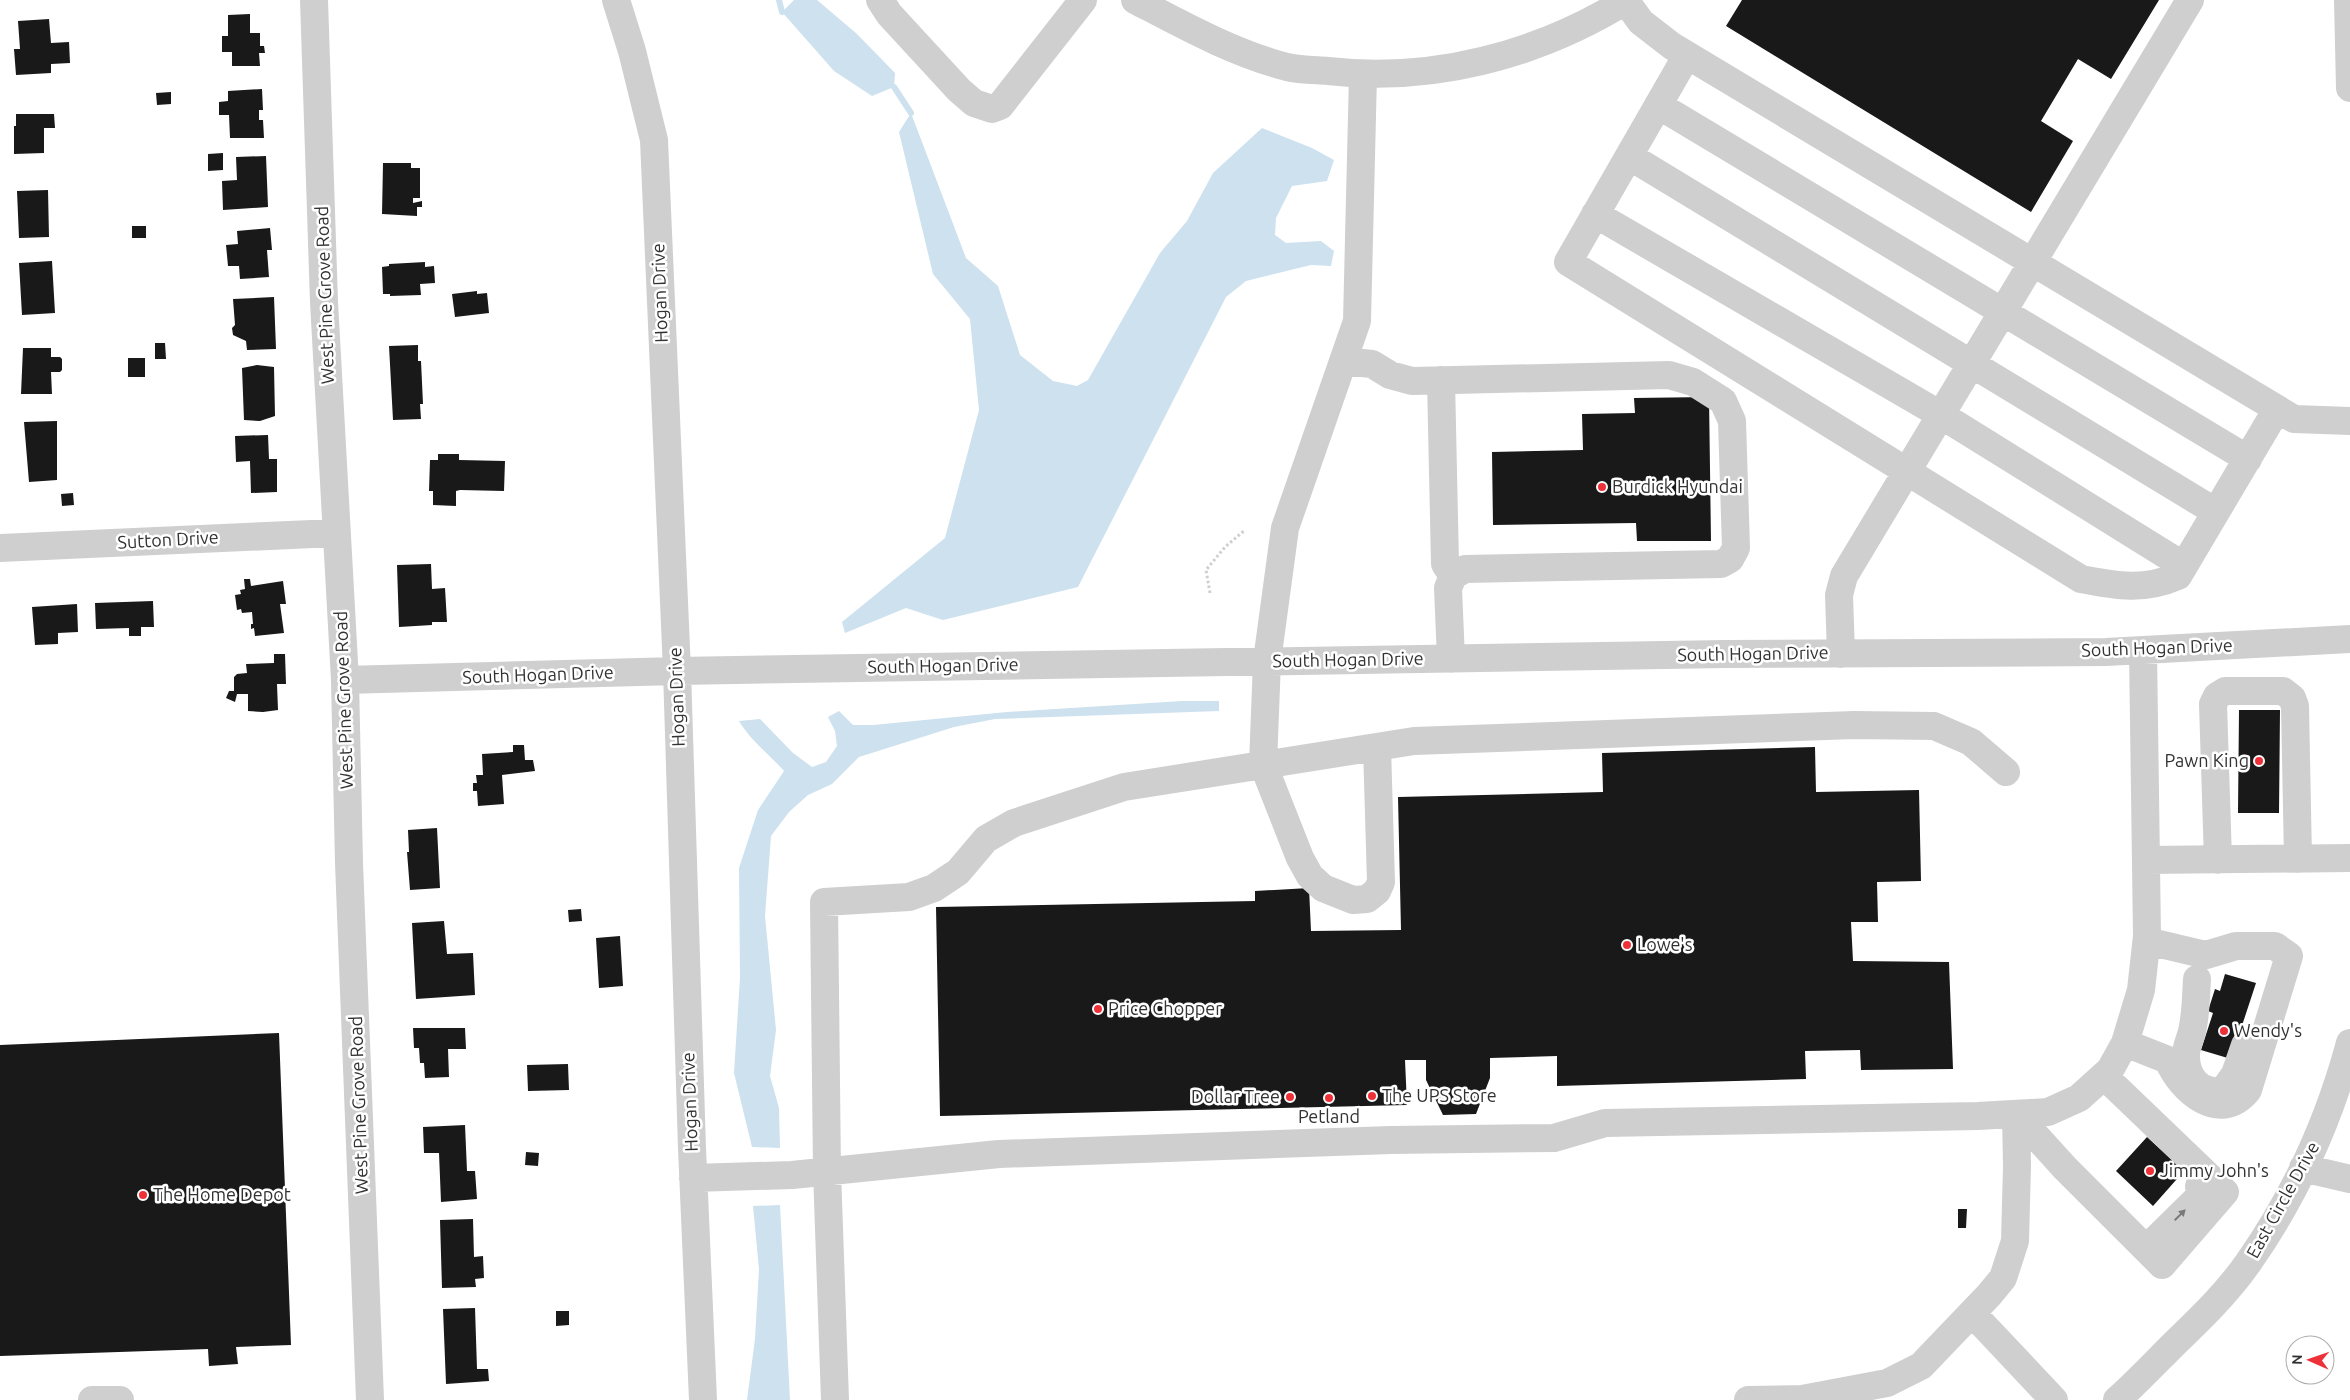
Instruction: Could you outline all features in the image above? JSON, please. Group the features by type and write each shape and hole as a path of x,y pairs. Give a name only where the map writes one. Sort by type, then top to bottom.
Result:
{"street":[{"name":"West Pine Grove Road","path":"314,0 324,302 335,533 345,680 349,863 370,1400"},
{"name":"Hogan Drive","path":"616,0 632,51 654,140 677,671 693,1178 703,1400"},
{"path":"880,0 889,14 959,90 974,103 992,109 1000,106 1083,0"},
{"path":"1135,0 1225,45 1288,67 1363,75 1431,72 1516,53 1609,11 1626,0 1641,22 1687,55 2294,420 2350,421"},
{"path":"1841,654 1839,595 1844,576 2190,0"},
{"path":"2348,0 2350,88"},
{"path":"1687,55 1568,262 1906,473 2081,579 2116,586 2158,585 2178,576 2278,409"},
{"path":"1363,75 1357,321 1285,528 1267,662 1263,764 1300,858 1310,876 1323,888 1353,900 1367,899 1377,891 1381,882 1377,747"},
{"path":"1658,105 2248,459"},
{"path":"1629,156 2216,512"},
{"path":"1595,214 1941,415 2184,566"},
{"path":"1343,361 1372,364 1390,375 1412,381 1668,375 1693,382 1723,400 1732,421 1736,548 1730,559 1721,564 1465,569 1453,576 1448,588 1451,658"},
{"path":"1441,380 1445,564 1453,576"},
{"name":"Sutton Drive","path":"0,548 335,533"},
{"name":"South Hogan Drive","path":"345,680 677,671 1451,658 2143,650 2350,639"},
{"path":"693,1178 792,1175 999,1154 1390,1140 1554,1138 1605,1123 2048,1112 2079,1098 2110,1070 2125,1044 2141,990 2147,940 2143,650"},
{"path":"2218,860 2214,704 2217,696 2225,692 2235,691 2282,691 2292,698 2295,706 2298,859"},
{"path":"835,1400 827,1171 824,902 910,897 934,888 958,872 986,839 1014,823 1124,787 1414,741 1854,725 1934,726 1971,742 2006,772"},
{"path":"2146,860 2350,858"},
{"path":"2147,940 2201,967"},
{"path":"2125,1044 2168,1060 2181,1085 2195,1097 2218,1105 2241,1099 2248,1090 2289,956 2278,948 2236,946 2201,967 2168,1060"},
{"path":"2201,967 2194,1026 2186,1052 2188,1068 2199,1087 2211,1093 2223,1091 2235,1074 2278,948"},
{"name":"East Circle Drive","path":"2117,1400 2212,1307 2248,1264 2276,1220 2323,1126 2350,1043"},
{"path":"2016,1114 2065,1168 2162,1265 2226,1192 2104,1076"},
{"path":"2122,1110 2197,1181 2200,1188 2200,1196 2146,1249"},
{"path":"1748,1400 1802,1399 1887,1383 1921,1366 1972,1313 2003,1278 2015,1242 2016,1114"},
{"path":"2303,1168 2350,1179"},
{"path":"1972,1313 2054,1400"},
{"path":"92,1400 120,1400"}],"path":[{"path":"1210,593 1206,570 1225,547 1245,530"}],"water":[{"path":"794,0 817,0 857,34 895,73 894,87 872,96 834,71 782,12"},
{"path":"911,113 966,258 998,286 1020,355 1053,381 1077,386 1088,380 1160,253 1187,221 1213,173 1262,128 1312,148 1334,160 1327,181 1292,186 1276,218 1275,235 1286,243 1321,241 1334,251 1331,266 1311,265 1246,281 1226,297 1078,587 943,620 906,608 845,633 842,622 945,538 979,410 970,319 933,274 899,132"},
{"path":"1182,701 1219,701 1219,711 995,719 954,727 859,757 832,784 808,795 789,812 771,836 765,916 776,1030 770,1076 779,1108 780,1148 752,1147 734,1073 740,978 739,868 758,810 784,771 739,721 760,719 793,753 812,767 826,762 837,746 835,731 828,717 839,711 853,725 873,725 1007,712"},
{"path":"780,1205 790,1400 747,1400 755,1339 759,1269 753,1206"}],"building":[{"path":"1742,0 2159,0 2111,79 2078,59 2041,121 2073,141 2031,212 1726,26"},
{"path":"250,14 250,33 260,33 260,46 264,46 265,53 259,53 260,66 232,66 232,52 222,52 222,36 228,36 228,15"},
{"path":"49,19 51,43 69,42 70,63 51,64 51,73 16,75 14,49 20,49 18,21"},
{"path":"262,89 263,110 259,110 259,120 263,120 264,138 230,138 229,115 219,115 219,102 228,101 228,91"},
{"path":"171,92 171,104 157,105 156,93"},
{"path":"16,114 54,114 55,128 44,128 44,153 14,154"},
{"path":"223,153 223,170 208,171 208,154"},
{"path":"266,156 268,207 223,210 222,181 237,180 236,157"},
{"path":"383,163 411,163 411,168 420,168 420,198 413,198 413,203 422,201 422,207 417,207 417,216 382,214"},
{"path":"48,190 49,237 19,238 17,191"},
{"path":"132,226 146,226 146,238 132,238"},
{"path":"270,228 272,250 267,250 269,277 240,279 239,266 228,266 226,245 238,244 237,231"},
{"path":"52,261 55,313 22,315 19,263"},
{"path":"425,262 425,267 434,266 435,283 420,284 421,295 390,296 390,294 383,294 382,267 389,266 389,264"},
{"path":"477,291 477,294 487,293 489,313 455,317 452,294"},
{"path":"274,297 276,349 247,350 246,341 233,335 232,328 235,325 233,299"},
{"path":"155,343 165,343 166,359 155,359"},
{"path":"418,345 418,361 421,361 423,404 420,404 421,419 393,420 389,346"},
{"path":"23,348 51,348 51,357 60,357 62,359 62,370 60,372 51,372 52,394 21,394"},
{"path":"128,358 145,358 145,377 128,377"},
{"path":"257,365 274,367 275,416 260,421 244,420 242,368"},
{"name":"Burdick Hyundai","path":"1709,397 1711,541 1637,541 1636,523 1493,525 1492,452 1583,450 1582,414 1635,413 1634,398"},
{"path":"57,421 57,480 29,482 24,422"},
{"path":"268,435 269,459 277,459 277,492 251,493 250,461 236,462 235,436"},
{"path":"438,454 459,454 459,460 505,461 504,491 460,490 456,491 456,506 433,505 433,491 429,491 430,460 438,460"},
{"path":"73,493 74,505 62,506 61,494"},
{"path":"431,564 432,589 445,588 447,622 432,622 432,625 399,627 397,565"},
{"path":"244,579 250,579 251,586 283,581 286,604 280,604 284,633 255,636 254,628 251,629 251,624 253,624 252,612 242,613 241,609 237,610 235,595 241,594 240,590 245,589"},
{"path":"153,601 154,627 141,627 141,636 129,636 129,628 96,629 95,603"},
{"path":"77,604 78,632 58,633 58,644 35,645 32,607"},
{"path":"274,654 285,654 286,684 277,684 278,710 248,711 248,694 237,694 235,702 226,698 229,691 234,691 234,677 237,674 247,673 246,664 274,663"},
{"name":"Pawn King","path":"2239,710 2280,710 2279,813 2238,813"},
{"path":"513,745 524,745 525,760 533,760 535,771 502,775 504,804 478,806 477,791 473,791 473,783 477,783 476,775 483,775 482,754 513,752"},
{"name":"Lowe's","path":"1815,747 1816,792 1919,790 1921,881 1877,882 1878,922 1851,922 1853,961 1949,962 1953,1069 1861,1070 1860,1050 1805,1051 1806,1079 1557,1086 1557,1056 1490,1058 1490,1078 1476,1114 1443,1115 1426,1080 1426,1060 1405,1060 1407,1105 940,1116 936,907 1255,901 1255,891 1309,888 1311,931 1401,930 1398,797 1603,792 1602,753"},
{"path":"437,828 440,888 410,890 407,852 409,852 408,830"},
{"path":"581,909 582,921 569,922 568,910"},
{"path":"444,921 447,954 473,953 475,995 416,999 412,923"},
{"path":"620,936 623,986 599,988 596,938"},
{"name":"Wendy's","path":"2225,974 2256,983 2231,1059 2201,1050 2213,1013 2208,1011 2215,989 2220,991"},
{"path":"413,1028 465,1028 466,1049 448,1049 449,1077 425,1078 424,1063 420,1063 419,1048 414,1048"},
{"name":"The Home Depot","path":"279,1033 291,1345 236,1347 238,1364 209,1366 208,1349 0,1356 0,1045"},
{"path":"568,1064 569,1090 528,1091 527,1065"},
{"path":"465,1125 467,1171 475,1171 477,1199 441,1202 439,1153 424,1153 423,1127"},
{"name":"Jimmy John's","path":"2147,1137 2184,1171 2153,1206 2116,1171"},
{"path":"526,1152 539,1153 538,1166 525,1165"},
{"path":"1958,1209 1967,1209 1966,1228 1958,1228"},
{"path":"473,1219 474,1257 483,1256 484,1278 475,1279 476,1287 442,1288 440,1220"},
{"path":"475,1308 477,1369 488,1369 489,1381 446,1384 443,1309"},
{"path":"556,1311 569,1311 569,1325 556,1326"}],"waterway":[{"path":"779,0 782,12"},
{"path":"894,87 911,113"}],"place":[{"name":"Burdick Hyundai","path":"1602,487"},
{"name":"Pawn King","path":"2259,761"},
{"name":"Lowe's","path":"1627,945"},
{"name":"Price Chopper","path":"1098,1009"},
{"name":"Wendy's","path":"2224,1031"},
{"name":"The UPS Store","path":"1372,1096"},
{"name":"Dollar Tree","path":"1290,1097"},
{"name":"Petland","path":"1329,1098"},
{"name":"Jimmy John's","path":"2150,1171"},
{"name":"The Home Depot","path":"143,1195"}]}
